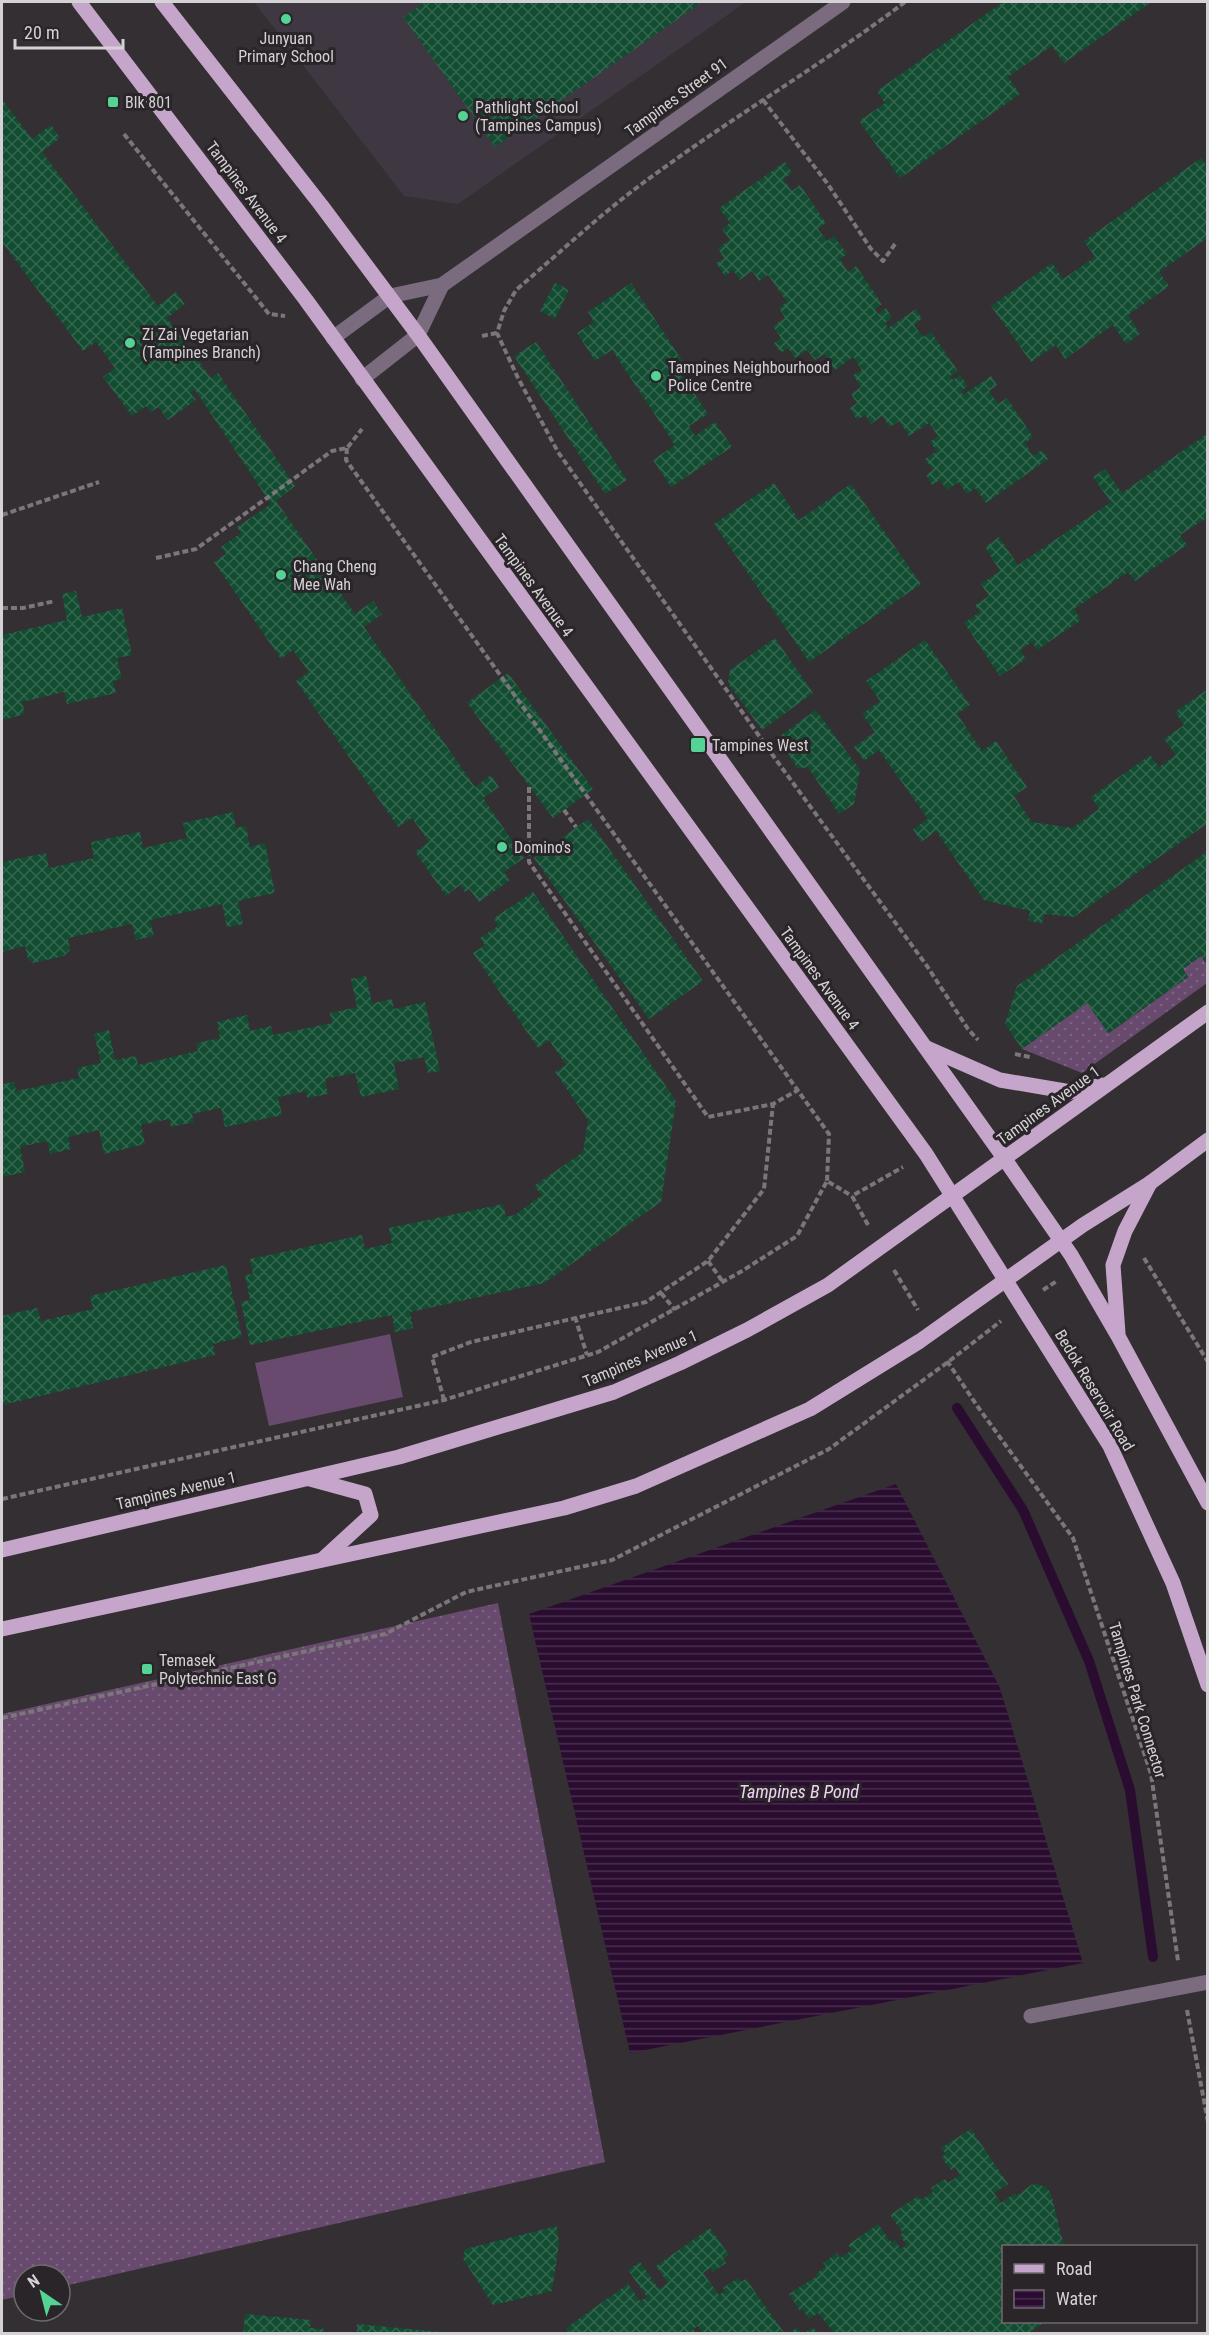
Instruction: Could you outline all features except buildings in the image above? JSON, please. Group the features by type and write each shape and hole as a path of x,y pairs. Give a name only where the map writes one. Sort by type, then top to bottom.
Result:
{"main road":[{"name":"Tampines Avenue 4","path":"79,2 333,338 919,1145 952,1194"},
{"path":"162,2 390,296 1004,1158 1061,1241 1118,1336 1208,1503"},
{"name":"Tampines Avenue 1","path":"2,1550 399,1457 614,1392 680,1363 747,1330 828,1285 1208,1012"},
{"path":"926,1047 1000,1080 1071,1092 1107,1084"},
{"path":"2,1629 564,1508 636,1486 810,1409 920,1341 1061,1241 1150,1183 1208,1140"},
{"path":"1118,1336 1113,1265 1125,1231 1150,1183"},
{"name":"Bedok Reservoir Road","path":"952,1194 1110,1446 1173,1583 1208,1685"},
{"path":"308,1478 365,1494 371,1515 322,1560"}],"street":[{"name":"Tampines Street 91","path":"333,338 390,296 442,285 843,2"},
{"name":"Tampines Street 91","path":"362,379 418,335 442,285"},
{"path":"1031,2016 1208,1982"}],"path":[{"path":"905,2 634,190 516,290 504,311 498,333 518,378 558,452 774,757 927,966 968,1029 984,1046"},
{"path":"762,100 827,183 871,249 883,261 895,244"},
{"path":"123,134 269,314 286,316"},
{"path":"482,336 498,333"},
{"path":"156,558 196,549 332,451 347,447 362,429"},
{"path":"2,1499 444,1400 598,1352 675,1310 797,1236 827,1181 829,1134 346,460 347,447"},
{"path":"2,515 99,482"},
{"path":"2,608 23,608 55,601"},
{"path":"529,787 529,862 708,1117 773,1104 798,1090"},
{"path":"564,810 576,827"},
{"path":"1012,1054 1032,1057"},
{"path":"444,1400 432,1357 471,1342 646,1302 708,1262 764,1189 773,1104"},
{"path":"827,1181 852,1196"},
{"path":"1143,1250 1145,1262 1155,1274 1208,1362"},
{"path":"708,1262 723,1282"},
{"path":"661,1293 675,1310"},
{"path":"575,1317 587,1355"},
{"name":"Tampines Park Connector","path":"2,1718 386,1635 466,1593 612,1560 829,1449 948,1362 1073,1538 1151,1774 1182,1987 1208,2122"}],"shaded area":[{"name":"Pathlight School (Tampines Campus)","path":"254,2 746,2 458,204 404,196"},
{"path":"1201,956 1207,965 1207,983 1082,1073 1022,1049 1087,1003 1109,1033 1188,977 1183,969"},
{"path":"390,1334 403,1397 269,1426 255,1363"},
{"path":"498,1603 605,2162 72,2284 72,2263 12,2263 12,2298 2,2300 2,1714"}],"water":[{"name":"Tampines B Pond","path":"896,1484 1000,1688 1083,1963 630,2053 529,1614"}],"waterway":[{"path":"957,1408 1023,1510 1089,1661 1130,1790 1153,1957"}],"place":[{"name":"Junyuan Primary School","path":"286,19"},
{"name":"Blk 801","path":"113,102"},
{"name":"Pathlight School (Tampines Campus)","path":"463,116"},
{"name":"Zi Zai Vegetarian (Tampines Branch)","path":"130,343"},
{"name":"Tampines Neighbourhood Police Centre","path":"656,376"},
{"name":"Chang Cheng Mee Wah","path":"281,575"},
{"name":"Tampines West","path":"698,745"},
{"name":"Domino's","path":"502,847"},
{"name":"Temasek Polytechnic East G","path":"147,1669"}]}
